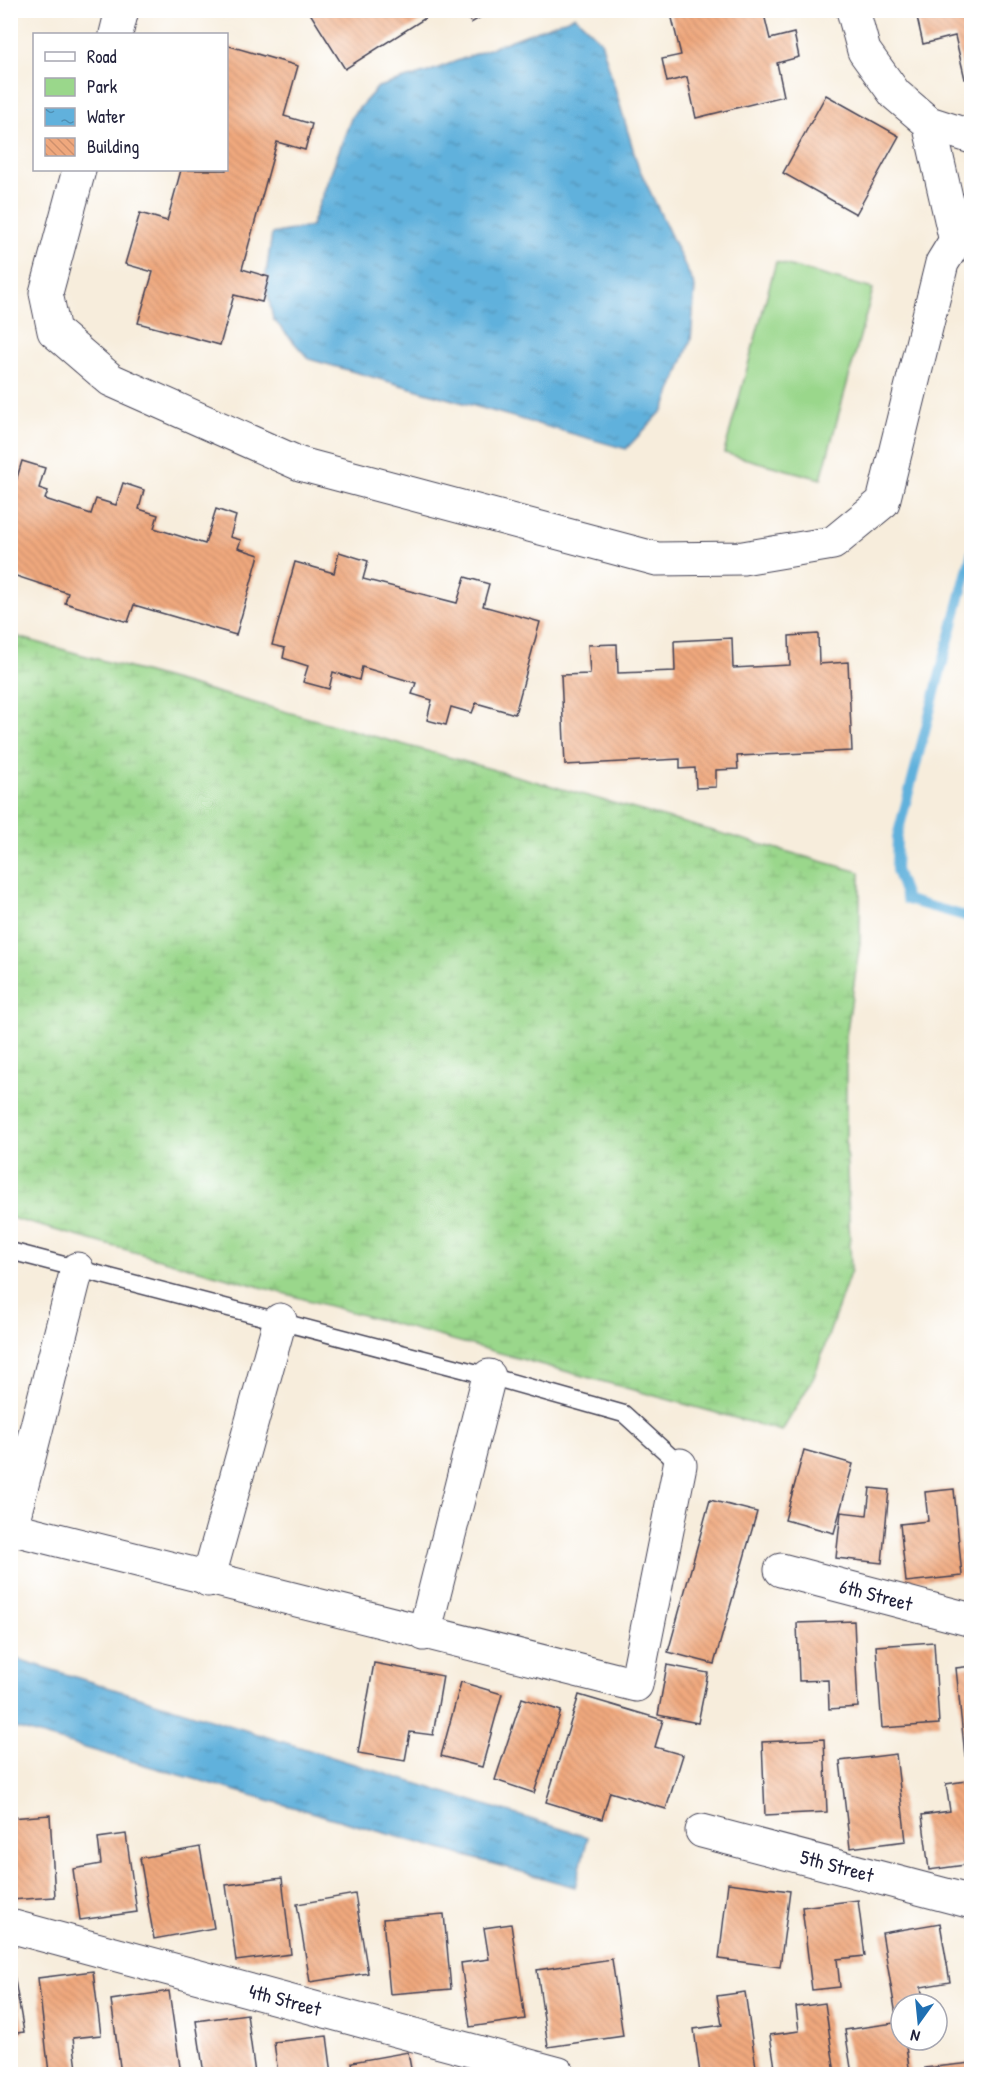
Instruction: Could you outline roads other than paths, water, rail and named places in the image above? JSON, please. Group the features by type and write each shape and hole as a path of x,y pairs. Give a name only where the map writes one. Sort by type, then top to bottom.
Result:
{"street":[{"path":"116,33 122,10"},
{"path":"853,10 864,51 895,94 929,123 972,137"},
{"path":"79,171 46,293 54,331 111,380 300,464 657,559 743,558 833,543 883,502 942,263 963,226 929,123"},
{"path":"77,1269 11,1528 208,1580 636,1685 680,1465"},
{"path":"208,1580 280,1320"},
{"path":"424,1634 489,1376"},
{"name":"6th Street","path":"781,1570 972,1620"},
{"name":"5th Street","path":"702,1831 972,1902"},
{"name":"4th Street","path":"10,1926 552,2074"}],"lane":[{"path":"10,1251 280,1320 624,1414 680,1465"}],"water":[{"path":"575,16 601,41 638,166 695,287 691,340 664,409 626,449 309,359 273,319 265,281 272,234 311,226 352,116 378,87 428,72"},
{"path":"11,1657 588,1837 575,1887 11,1727"}],"waterway":[{"path":"972,552 897,837 896,870 907,900 972,918"}]}
